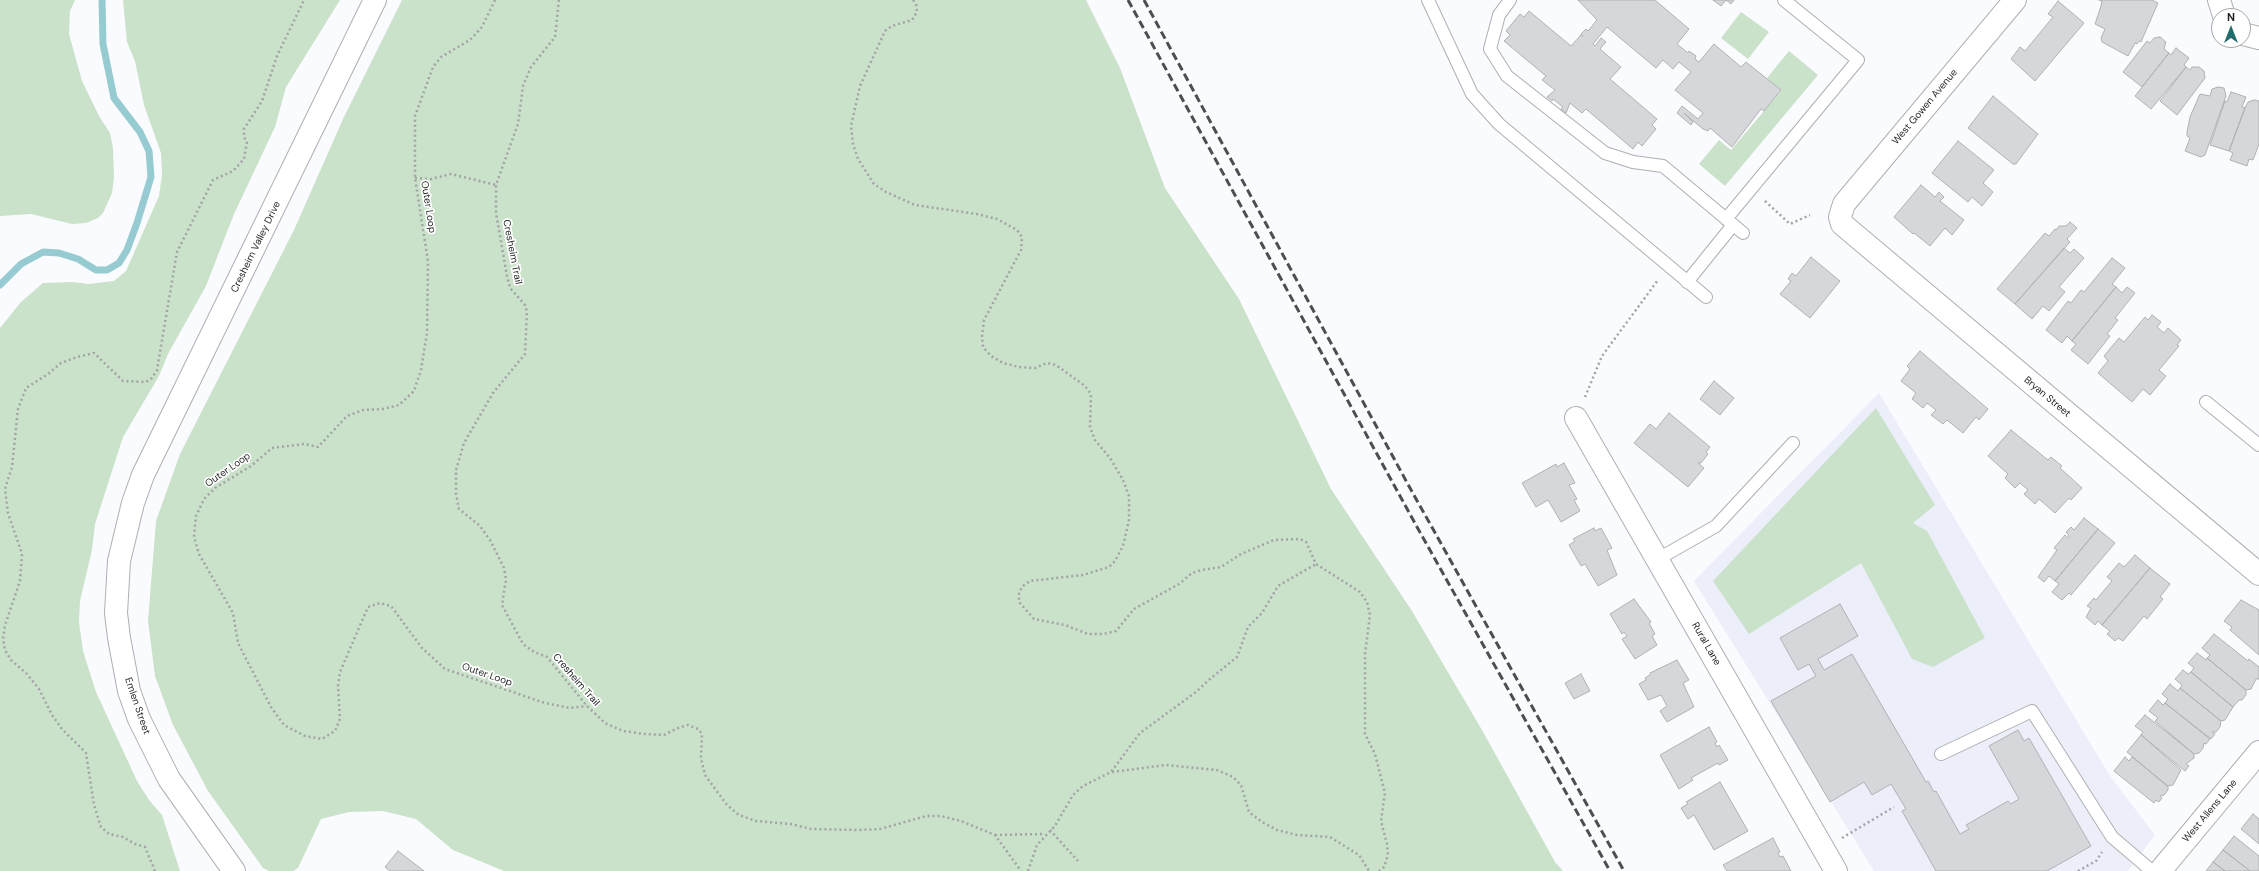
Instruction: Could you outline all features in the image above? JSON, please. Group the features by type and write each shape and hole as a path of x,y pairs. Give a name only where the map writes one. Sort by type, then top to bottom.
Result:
{"street":[{"name":"Cresheim Valley Drive","path":"136,494 157,445 236,288 375,0"},
{"name":"West Gowen Avenue","path":"1840,217 1844,204 2015,0"},
{"name":"Bryan Street","path":"1840,217 1842,224 1869,249 2259,574"},
{"name":"Rural Lane","path":"1576,418 1836,871"},
{"name":"Emlen Street","path":"136,494 119,561 116,600 119,638 129,691 151,746 169,779 234,871"},
{"name":"West Allens Lane","path":"2160,871 2259,752"}],"lane":[{"path":"1428,0 1472,94 1499,124 1706,297"},
{"path":"1510,0 1499,15 1490,49 1507,76 1605,153 1633,162 1663,166 1744,233"},
{"path":"1687,282 1730,222 1752,188 1858,60 1784,0"},
{"path":"2206,402 2259,445"},
{"path":"1658,559 1716,526 1793,443"},
{"path":"1941,754 2032,711 2112,838 2152,871"}],"path":[{"path":"155,871 145,847 135,844 124,837 109,834 101,826 94,805 86,753 62,729 52,715 39,689 27,674 11,660 5,650 3,640 5,625 20,581 22,554 8,513 5,489 12,467 18,410 26,388 61,363 77,357 94,353 124,381 146,382 152,378 157,370 177,252 213,180 233,171 244,159 247,142 244,136 244,129 262,101 276,56 304,0"},
{"name":"Outer Loop","path":"495,0 482,27 470,40 441,57 432,67 414,116 414,178 428,261 427,333 420,370 414,391 399,405 383,409 363,410 347,416 318,447 304,444 272,448 251,466 215,488 204,498 196,516 194,537 199,554 233,612 238,643 270,707 284,725 305,736 322,739 335,731 340,719 338,686 340,672 368,607 380,603 391,606 422,648 445,669 545,703 570,708 587,706"},
{"name":"Cresheim Trail","path":"559,0 555,37 531,67 523,86 518,124 496,185 496,213 507,276 510,288 525,305 527,312 525,354 493,393 464,443 456,470 456,494 459,509 480,526 490,540 504,568 506,579 502,605 523,644 534,652 547,657 587,706 605,723 623,731 664,735 688,725 698,728 702,734 701,758 705,775 713,788 739,815 756,821 791,824 811,829 858,830 880,829 926,816 941,816 961,821 995,835"},
{"path":"913,0 916,4 917,12 912,20 892,26 885,31 860,86 851,126 853,144 858,159 874,184 886,192 915,205 978,214 997,219 1017,230 1022,237 1021,250 984,320 982,336 983,347 991,356 1003,363 1019,367 1035,368 1047,363 1056,365 1086,386 1092,394 1090,427 1095,440 1110,458 1123,480 1129,496 1129,520 1123,546 1115,561 1109,567 1083,575 1030,581 1023,586 1019,592 1019,602 1034,619 1065,625 1088,634 1103,634 1116,630 1134,609 1179,584 1192,574 1202,570 1221,567 1241,554 1274,540 1300,539 1306,542 1316,564 1360,592 1367,602 1370,615 1365,654 1364,734 1375,754 1385,793 1381,822 1387,844 1388,855 1384,867 1379,871"},
{"path":"414,178 431,179 451,174 496,185"},
{"path":"1752,188 1790,224 1810,215"},
{"path":"1576,418 1602,356 1669,266"},
{"path":"1111,772 1140,733 1196,692 1210,678 1237,657 1248,627 1262,613 1278,586 1316,564"},
{"path":"1028,871 1037,845 1055,826 1073,795 1083,786 1111,772 1166,765 1217,770 1233,777 1241,785 1249,812 1262,822 1277,830 1297,835 1330,838 1359,855 1369,871"},
{"path":"1847,834 1894,807"},
{"path":"1050,830 1078,861"},
{"path":"995,835 1046,834"},
{"path":"995,835 1021,871"},
{"path":"2078,871 2096,860 2112,838"}],"shaded area":[{"path":"1879,393 2110,776 2155,835 2128,871 1874,871 1694,581"}],"green space":[{"path":"0,0 75,0 70,11 69,34 82,81 99,116 110,133 113,148 114,178 112,193 103,213 98,218 86,223 72,224 31,214 0,216"},
{"path":"123,0 340,0 286,87 275,127 234,214 206,286 168,354 159,376 123,437 95,524 92,550 80,601 79,622 83,651 96,692 137,781 149,800 162,815 180,871 0,871 0,328 21,302 43,283 73,282 88,284 114,281 126,271 159,196 162,175 161,153 144,105 135,61 127,42"},
{"path":"402,0 1086,0 1120,68 1165,188 1239,299 1331,489 1412,611 1482,730 1555,862 1563,871 504,871 453,850 416,819 383,811 349,812 321,819 298,868 293,871 269,871 263,868 208,791 173,725 155,676 148,621 156,521 180,454 294,230 343,119"},
{"path":"1741,12 1769,32 1748,59 1721,38"},
{"path":"1789,51 1818,75 1725,186 1699,164 1719,140 1731,150 1781,91 1767,78"},
{"path":"1876,408 1935,505 1913,523 1927,531 1985,638 1933,667 1912,659 1861,563 1749,634 1713,581"}],"building":[{"path":"1578,0 1655,0 1689,29 1677,44 1688,53 1689,51 1696,56 1695,59 1699,62 1714,44 1741,67 1746,62 1781,90 1764,111 1761,109 1732,147 1710,128 1708,131 1703,129 1684,113 1693,122 1691,125 1677,113 1682,106 1698,119 1703,113 1675,90 1691,72 1679,62 1673,69 1663,60 1656,68 1607,27 1593,44 1595,46 1601,38 1606,42 1600,49 1621,67 1610,79 1657,119 1652,125 1656,129 1642,146 1638,142 1633,149 1586,109 1582,113 1570,103 1566,113 1561,109 1563,107 1553,99 1552,101 1547,97 1555,90 1542,80 1546,76 1504,41 1510,35 1506,31 1520,14 1524,17 1529,11 1571,46 1581,35 1583,37 1581,34 1586,29 1588,31 1597,20"},
{"path":"1713,0 1726,0 1721,6"},
{"path":"1726,0 1734,0 1731,4"},
{"path":"2099,0 2152,0 2158,3 2141,42 2139,41 2137,44 2135,43 2128,56 2102,42 2101,38 2105,29 2095,24 2102,1"},
{"path":"2058,1 2084,23 2035,81 2011,59 2020,47 2025,51 2053,17 2048,14"},
{"path":"2160,37 2166,42 2164,49 2169,53 2142,87 2123,72 2147,41 2150,43 2154,38"},
{"path":"2176,48 2189,58 2184,65 2186,67 2151,109 2135,96 2169,53 2171,55"},
{"path":"2186,67 2190,70 2192,67 2199,67 2204,71 2205,78 2177,115 2160,101"},
{"path":"2218,87 2224,88 2226,96 2205,155 2201,157 2185,151 2190,138 2187,136 2187,132 2190,117 2200,94 2210,96 2212,89"},
{"path":"2231,92 2246,97 2242,107 2245,108 2229,151 2210,145 2225,101 2227,102"},
{"path":"1993,96 2038,134 2016,164 2013,164 1968,128"},
{"path":"2254,100 2259,101 2259,144 2253,160 2249,159 2247,166 2230,160 2233,153 2229,151 2245,108 2248,102"},
{"path":"1958,141 1994,170 1983,183 1993,192 1982,206 1972,197 1968,202 1932,173"},
{"path":"1921,185 1935,197 1939,192 1944,197 1940,201 1964,220 1952,235 1945,228 1930,246 1914,233 1913,234 1894,217"},
{"path":"2070,222 2077,228 2067,239 2070,242 2015,304 1997,289 2045,233 2049,236 2059,226 2066,226"},
{"path":"2064,248 2070,253 2074,249 2084,258 2059,287 2065,292 2049,311 2043,306 2032,319 2015,304"},
{"path":"1811,257 1840,281 1810,318 1780,294 1791,281 1788,279 1792,273 1796,276"},
{"path":"2112,258 2125,268 2112,284 2116,287 2072,341 2067,336 2062,343 2046,330 2068,301 2071,303 2081,290 2084,292"},
{"path":"2116,287 2122,293 2127,287 2135,293 2115,318 2118,320 2107,334 2110,336 2088,364 2071,350 2076,344 2072,341"},
{"path":"2152,315 2161,322 2157,327 2164,333 2168,328 2181,340 2177,345 2179,346 2159,370 2166,376 2150,395 2143,389 2132,402 2098,373 2108,361 2104,356 2119,338 2124,342 2145,317 2148,320"},
{"path":"1920,351 1988,409 1979,420 1976,417 1963,433 1947,420 1943,424 1931,415 1936,410 1927,403 1923,408 1912,399 1916,393 1901,381 1910,369 1907,366"},
{"path":"1714,381 1734,398 1720,415 1700,399"},
{"path":"1669,413 1710,447 1706,452 1708,454 1701,463 1698,463 1704,468 1688,487 1634,443 1650,424 1656,429"},
{"path":"2011,430 2048,460 2051,457 2062,466 2060,468 2082,488 2071,500 2069,498 2055,513 2039,499 2035,504 2024,494 2028,490 2020,483 2015,488 2005,478 2008,474 1988,456"},
{"path":"1564,463 1575,483 1569,485 1577,499 1574,500 1580,511 1561,522 1548,500 1536,507 1522,483 1556,464 1557,467"},
{"path":"2084,518 2098,529 2055,581 2049,576 2044,582 2038,577 2057,550 2054,548 2065,535 2068,538 2069,536 2066,532 2071,527 2074,530"},
{"path":"1594,528 1595,531 1601,528 1612,548 1607,550 1617,575 1598,586 1585,564 1581,566 1569,545 1575,541 1573,539"},
{"path":"2098,529 2115,543 2071,595 2069,593 2062,600 2052,592 2059,584 2055,581"},
{"path":"2135,555 2150,568 2102,625 2098,621 2095,625 2086,617 2091,608 2087,606 2094,598 2096,600 2112,581 2107,577 2119,563 2124,567"},
{"path":"2150,568 2170,584 2160,597 2163,599 2147,619 2144,616 2123,641 2118,638 2115,641 2107,634 2110,631 2102,625"},
{"path":"1634,599 1651,622 1649,623 1655,634 1652,636 1657,645 1635,659 1622,639 1627,636 1624,632 1622,634 1610,614"},
{"path":"2241,600 2259,610 2259,655 2230,630 2232,627 2224,621"},
{"path":"1840,604 1858,636 1818,659 1824,670 1852,654 1926,782 1928,781 1934,792 1936,791 1960,834 1969,829 1966,825 2008,801 2011,804 2019,799 1989,746 2018,730 2024,741 2029,738 2091,846 2047,871 1936,871 1902,811 1906,809 1891,784 1872,795 1864,782 1830,802 1771,701 1816,676 1809,664 1798,670 1780,638"},
{"path":"2214,634 2248,661 2249,659 2259,667 2259,679 2256,679 2251,689 2246,690 2207,658 2210,655 2202,648"},
{"path":"2197,653 2206,660 2207,658 2246,690 2246,695 2242,700 2239,700 2233,707 2191,672 2194,668 2188,663"},
{"path":"1677,660 1689,680 1683,683 1694,707 1667,722 1660,711 1667,706 1661,695 1648,700 1639,684 1646,680 1645,678 1651,674 1650,673"},
{"path":"2183,670 2188,674 2191,672 2233,707 2225,720 2221,721 2180,688 2182,685 2175,679"},
{"path":"1581,674 1590,691 1574,699 1565,683"},
{"path":"2170,684 2178,691 2180,688 2221,721 2220,727 2216,732 2212,732 2215,734 2211,739 2165,703 2168,699 2162,694"},
{"path":"2158,700 2163,705 2165,703 2210,739 2206,744 2204,743 2203,748 2199,753 2194,754 2155,721 2158,718 2149,711"},
{"path":"2145,715 2194,754 2194,758 2186,764 2189,766 2185,771 2141,735 2143,732 2135,726"},
{"path":"1709,727 1717,742 1715,743 1717,747 1719,745 1728,760 1719,765 1718,763 1691,778 1693,780 1679,789 1660,755"},
{"path":"2141,735 2181,770 2173,785 2167,786 2127,752"},
{"path":"2125,757 2129,761 2132,757 2168,786 2168,790 2164,795 2160,796 2162,798 2159,802 2156,800 2154,803 2114,771"},
{"path":"1720,782 1748,831 1714,850 1694,815 1688,819 1681,808 1688,804 1686,802"},
{"path":"2253,814 2259,819 2259,844 2241,829"},
{"path":"2234,836 2259,856 2259,871 2250,871 2223,850"},
{"path":"1773,838 1780,852 1778,853 1780,857 1783,856 1791,871 1727,871 1723,865"},
{"path":"2223,850 2250,871 2225,871 2213,862"},
{"path":"398,851 424,871 390,871 385,867"},
{"path":"2213,862 2225,871 2206,871"}],"waterway":[{"path":"0,285 21,264 43,252 59,253 78,259 96,270 107,270 119,263 127,250 137,223 151,177 149,151 140,132 114,98 103,44 102,0"}],"railway":[{"path":"1128,0 1417,527 1610,871"},
{"path":"1144,0 1410,488 1624,871"}]}
